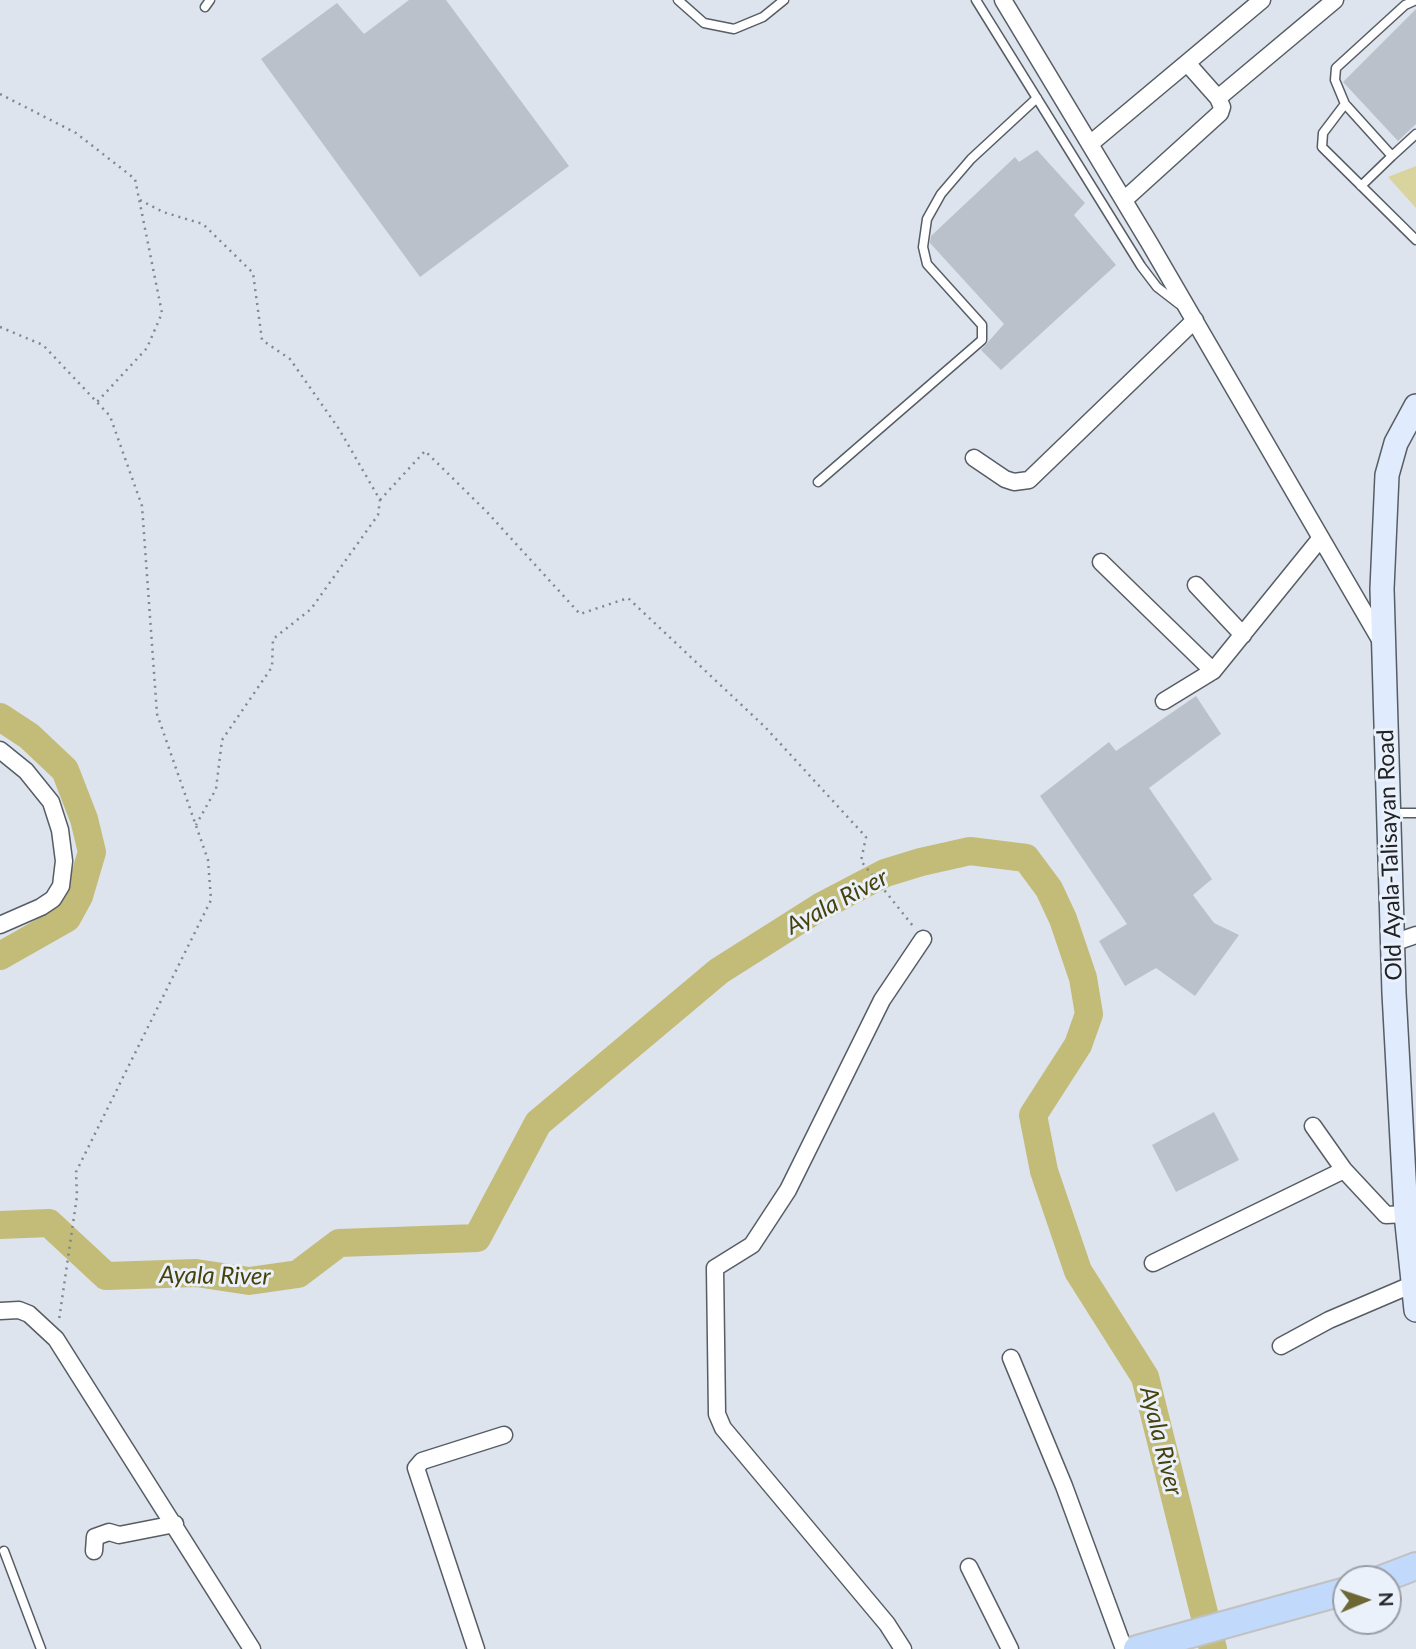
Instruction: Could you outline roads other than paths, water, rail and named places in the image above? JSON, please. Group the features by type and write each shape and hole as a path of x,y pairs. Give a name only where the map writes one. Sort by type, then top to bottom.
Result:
{"main road":[{"path":"1137,1649 1332,1595"}],"street":[{"path":"1003,0 1124,200 1382,644"},
{"path":"1090,144 1262,0"},
{"path":"1218,98 1335,0"},
{"path":"1124,200 1220,113 1222,107 1218,98 1187,63"},
{"path":"974,458 1005,479 1014,482 1029,480 1192,316"},
{"name":"Old Ayala-Talisayan Road","path":"1416,407 1396,443 1387,475 1382,644 1406,1214 1411,1286 1416,1310"},
{"path":"1164,701 1213,671 1320,539"},
{"path":"1101,562 1213,671"},
{"path":"1196,585 1243,635"},
{"path":"0,750 26,771 51,802 60,830 64,861 61,886 53,899 0,925"},
{"path":"1393,943 1416,935"},
{"path":"903,1649 887,1624 723,1428 717,1414 715,1268 752,1245 788,1190 882,1000 923,939"},
{"path":"1313,1126 1344,1170 1386,1215 1406,1214"},
{"path":"1153,1263 1344,1170"},
{"path":"1281,1346 1329,1320 1411,1286"},
{"path":"0,1311 19,1310 29,1314 56,1339 252,1649"},
{"path":"1011,1358 1064,1486 1124,1649"},
{"path":"476,1649 416,1468 422,1461 504,1435"},
{"path":"94,1551 95,1537 109,1532 119,1535 175,1524"},
{"path":"969,1567 1010,1649"}],"lane":[{"path":"678,0 704,23 734,29 763,17 784,0"},
{"path":"976,0 1141,266 1157,287 1192,316"},
{"path":"1392,156 1345,104 1335,80 1336,68 1405,5 1416,0"},
{"path":"818,482 982,340 982,326 927,264 923,247 927,219 941,194 971,159 1037,98"},
{"path":"1345,104 1321,140 1322,147 1416,240"},
{"path":"1361,186 1416,134"},
{"path":"1388,813 1416,813"},
{"path":"4,1551 41,1649"}],"waterway":[{"name":"Ayala River","path":"0,717 29,736 65,770 84,819 92,852 79,896 67,918 0,956"},
{"name":"Ayala River","path":"0,1225 49,1223 106,1276 196,1273 249,1281 298,1274 339,1243 477,1238 538,1123 719,971 820,907 885,873 970,851 1026,858 1049,889 1063,919 1083,978 1089,1014 1078,1045 1033,1115 1044,1171 1078,1271 1145,1377 1213,1649"}]}
